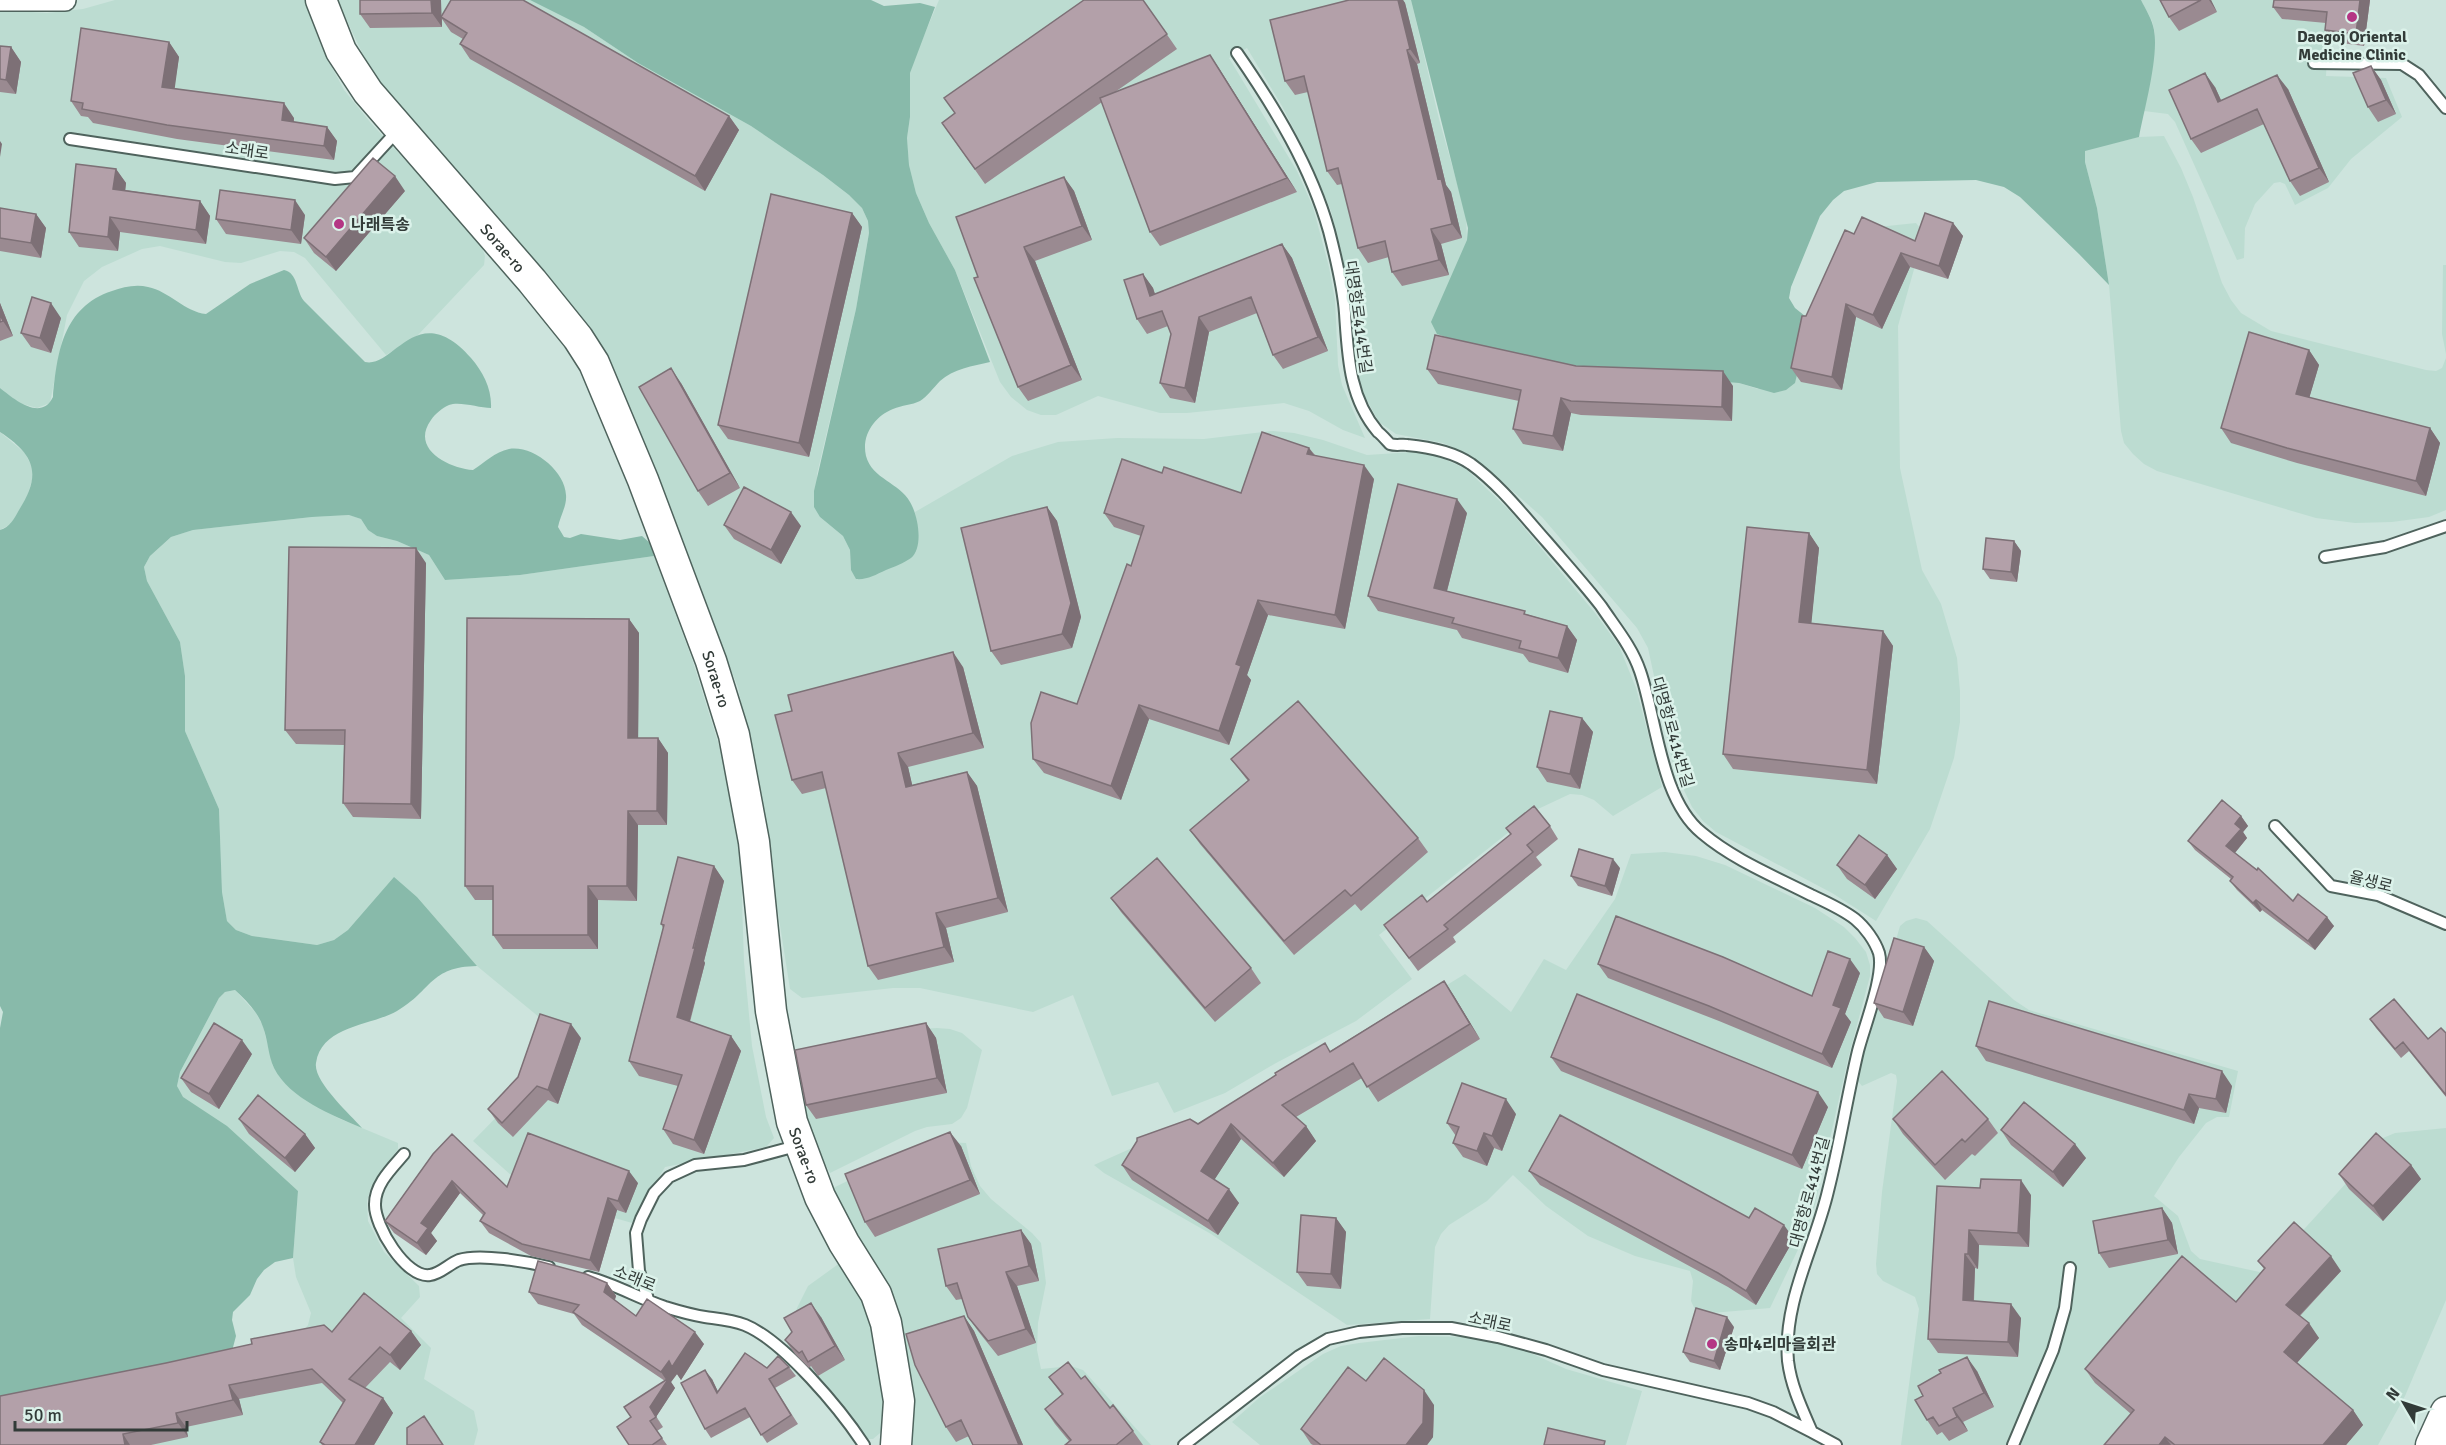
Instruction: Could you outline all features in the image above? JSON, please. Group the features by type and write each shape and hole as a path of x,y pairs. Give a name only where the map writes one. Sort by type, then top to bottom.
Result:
{"street":[{"path":"0,0 65,0"},
{"name":"Sorae-ro","path":"321,0 341,51 368,92 532,281 578,338 594,363 643,480 711,661 734,735 754,842 771,1011 792,1122 820,1197 844,1243 876,1294 886,1323 898,1401 896,1445"},
{"path":"2431,1445 2446,1412"}],"lane":[{"name":"대명항로414번길","path":"1237,53 1278,117 1306,169 1324,213 1339,277 1351,377 1367,415 1377,431 1390,444 1439,450 1456,456 1485,476 1510,500 1597,601 1627,644 1639,669 1670,782 1680,807 1696,829 1719,847 1743,861 1838,908 1857,921 1872,939 1879,953 1880,966 1876,987 1858,1051 1828,1194 1791,1311 1788,1362 1792,1384 1812,1432"},
{"path":"2314,63 2402,64 2419,75 2446,108"},
{"name":"소래로","path":"70,139 335,179 355,177 399,129"},
{"path":"2325,557 2385,547 2446,526"},
{"name":"율생로","path":"2275,826 2331,886 2378,895 2446,924"},
{"path":"648,1299 639,1271 636,1233 654,1193 669,1177 695,1166 744,1160 800,1145"},
{"path":"404,1154 380,1184 375,1204 380,1228 396,1253 416,1272 430,1275 460,1260 486,1258 566,1271"},
{"path":"2013,1445 2053,1350 2065,1308 2070,1268"},
{"name":"소래로","path":"577,1274 612,1283 663,1306 747,1326 777,1347 823,1392 847,1419 864,1445"},
{"name":"소래로","path":"1184,1445 1299,1356 1328,1340 1359,1332 1402,1328 1450,1328 1498,1337 1546,1350 1603,1370 1748,1403 1773,1412 1812,1432"},
{"path":"1812,1432 1836,1445"}],"shaded area":[{"path":"115,0 309,0 316,32 344,90 370,122 480,241 485,256 484,265 418,335 386,355 305,258 294,252 280,251 241,263 225,262 160,246 142,249 102,267 84,281 67,315 50,403 37,408 19,403 0,388 0,10 47,13 83,9"},
{"path":"337,0 530,0 584,27 638,63 751,126 823,175 862,208 868,221 869,233 856,309 817,474 820,517 843,536 850,550 851,570 918,533 915,512 1012,456 1058,442 1117,438 1204,439 1273,431 1323,440 1367,455 1413,452 1438,456 1466,469 1511,512 1595,613 1619,646 1636,688 1662,787 1613,816 1594,800 1582,795 1570,794 1538,809 1379,935 1412,979 1356,1021 1225,1093 1174,1113 1158,1082 1112,1096 1073,995 1033,1012 920,988 893,988 802,998 790,989 760,798 738,687 595,339 580,315 453,172 390,95 367,63"},
{"path":"530,0 871,0 884,6 920,3 935,7 910,73 910,117 907,138 909,165 916,193 929,223 955,270 990,362 964,368 945,377 920,401 896,408 880,416 868,434 865,448 869,464 880,476 900,490 910,502 915,515 919,539 911,558 871,577 856,579 851,570 850,550 843,536 820,517 814,507 814,491 856,309 869,233 868,221 862,208 823,175 751,126 638,63 584,27"},
{"path":"939,0 1411,0 1439,119 1466,215 1467,240 1711,380 1739,383 1758,389 1810,320 1868,228 1916,223 1920,228 1922,241 1898,326 1900,468 1922,570 1941,604 1957,658 1960,722 1954,758 1930,829 1876,921 1832,893 1716,832 1703,821 1692,807 1674,769 1648,648 1637,628 1542,517 1489,470 1465,453 1443,443 1396,434 1379,422 1365,397 1354,365 1351,307 1331,211 1308,157 1282,106 1247,48 1229,58 1297,171 1313,207 1335,300 1338,365 1342,385 1365,438 1343,430 1309,411 1284,403 1187,413 1160,413 1098,396 1056,415 1041,415 1027,410 1011,397 1000,382 955,270 929,223 916,193 909,165 907,138 910,117 910,73"},
{"path":"1411,0 2141,0 2152,22 2155,41 2153,69 2139,137 2085,151 2085,162 2097,208 2109,285 2020,197 2004,187 1976,180 1877,182 1844,191 1820,216 1791,287 1789,298 1795,308 1810,320 1795,383 1786,390 1774,393 1739,383 1596,372 1437,334 1431,322 1467,240 1468,228"},
{"path":"2141,0 2330,0 2326,76 2386,78 2402,117 2351,159 2328,188 2295,205 2285,184 2274,183 2255,204 2245,228 2244,258 2237,260 2175,122 2168,114 2144,111 2154,55 2155,33 2152,21"},
{"path":"2164,136 2193,197 2222,283 2241,313 2271,331 2426,370 2436,371 2442,368 2446,358 2446,510 2429,517 2392,522 2355,523 2316,518 2157,471 2144,464 2124,443 2121,431 2109,285 2097,208 2085,162 2085,150 2139,137"},
{"path":"2443,265 2446,265 2446,354 2442,334"},
{"path":"284,270 294,278 304,301 365,362 376,361 386,356 421,334 436,334 452,341 471,358 486,381 491,408 453,404 439,411 426,430 425,440 435,455 453,465 473,470 504,450 518,449 537,455 554,469 564,486 565,503 558,527 564,537 570,538 581,534 620,540 642,536 650,543 654,556 520,575 445,580 429,555 397,541 377,536 368,530 361,519 349,515 193,530 171,537 150,556 144,567 147,581 180,642 185,676 185,731 219,809 222,892 227,921 236,930 252,936 317,945 334,940 348,930 394,877 417,897 477,966 449,970 432,981 397,1011 337,1034 320,1050 316,1063 320,1079 333,1097 362,1128 313,1105 290,1089 274,1068 263,1027 255,1011 235,990 225,992 219,998 180,1072 177,1086 183,1097 227,1126 298,1191 293,1258 275,1262 264,1270 250,1295 233,1312 232,1320 236,1336 232,1351 0,1401 0,1028 3,1012 0,1006 0,530 9,525 15,516 31,486 32,476 27,457 12,440 0,432 0,388 27,406 42,408 48,404 53,397 61,348 73,320 96,298 112,291 130,286 148,287 156,289 191,310 206,314 250,284"},
{"path":"0,432 25,453 33,469 33,477 27,497 11,524 0,530"},
{"path":"350,515 361,519 368,530 377,536 397,541 429,555 445,580 520,575 654,556 692,659 721,752 733,803 740,840 744,962 752,1046 766,1117 774,1138 766,1147 665,1167 632,1223 577,1207 512,1176 473,1141 520,1093 545,1022 477,966 417,897 394,878 349,930 334,940 317,945 252,936 236,930 227,921 222,892 219,809 185,731 185,676 180,642 147,581 144,567 150,556 171,537 193,530"},
{"path":"1665,852 1696,856 1725,865 1815,908 1844,927 1855,938 1866,952 1870,965 1870,976 1848,1059 1815,1205 1805,1235 1770,1308 1712,1313 1696,1312 1691,1301 1693,1281 1690,1271 1635,1256 1588,1236 1546,1206 1513,1175 1487,1201 1449,1225 1441,1234 1435,1247 1430,1319 1347,1325 1211,1234 1104,1173 1094,1165 1150,1140 1210,1120 1348,1045 1465,974 1511,1012 1544,959 1566,970 1615,899 1631,854"},
{"path":"1916,918 1927,921 2014,1000 2029,1010 2238,1071 2229,1117 2217,1117 2206,1123 2179,1157 2154,1196 2178,1216 2191,1251 2200,1259 2264,1273 2369,1158 2374,1147 2383,1138 2395,1133 2446,1128 2446,1300 2405,1396 2378,1445 1901,1445 1919,1309 1915,1297 1883,1281 1877,1274 1876,1264 1882,1192 1897,1081 1896,1075 1891,1073 1862,1086 1858,1081 1865,1046 1900,926"},
{"path":"235,990 256,1013 263,1026 273,1066 281,1079 292,1089 338,1118 398,1143 398,1149 371,1188 367,1201 368,1221 384,1252 419,1286 420,1297 401,1318 431,1348 424,1379 474,1411 478,1430 474,1445 0,1445 0,1401 300,1335 308,1325 311,1313 296,1277 293,1258 298,1191 182,1097 177,1086 180,1072 219,998 225,992"},
{"path":"937,1028 962,1033 982,1050 967,1108 961,1118 952,1124 915,1131 830,1173 806,1128 793,1063 796,1056 904,1030"},
{"path":"944,1142 966,1143 971,1166 980,1186 991,1199 1041,1243 1046,1283 1038,1323 1037,1350 1041,1369 1071,1366 1083,1370 1151,1445 907,1445 833,1188 891,1160"},
{"path":"844,1260 864,1293 885,1360 886,1428 873,1439 867,1439 861,1434 786,1349 797,1308 808,1286"},
{"path":"1419,1336 1466,1337 1501,1344 1524,1350 1566,1369 1642,1391 1626,1445 1260,1445 1232,1422 1259,1398 1323,1354 1341,1346"}],"building":[{"path":"360,0 431,0 432,13 360,14"},
{"path":"451,0 523,0 729,116 695,176 460,44 467,33 441,17"},
{"path":"1084,0 1143,0 1167,34 975,169 942,123 955,113 944,98"},
{"path":"1349,0 1398,0 1410,49 1407,50 1438,179 1441,178 1452,224 1431,229 1439,260 1392,272 1385,241 1358,248 1338,168 1327,171 1304,76 1285,81 1270,20"},
{"path":"2160,0 2201,0 2169,17"},
{"path":"2274,0 2360,0 2356,34 2325,30 2327,12 2273,7"},
{"path":"81,28 169,42 162,87 284,103 282,120 327,127 324,146 167,125 82,109 83,103 71,101"},
{"path":"0,46 11,47 6,80 0,79"},
{"path":"1210,55 1287,178 1150,232 1100,98"},
{"path":"2371,66 2386,100 2368,107 2353,73"},
{"path":"2205,73 2218,102 2277,75 2319,168 2290,181 2257,109 2191,139 2169,90"},
{"path":"373,158 395,176 326,257 304,238"},
{"path":"76,164 116,169 113,189 200,201 196,230 110,217 108,237 69,232"},
{"path":"1064,177 1082,226 1024,247 1071,365 1018,387 974,278 978,277 956,217"},
{"path":"220,190 295,200 291,230 216,219"},
{"path":"771,194 852,213 799,443 718,425"},
{"path":"0,208 36,214 31,243 0,238"},
{"path":"1925,213 1953,223 1939,266 1901,253 1873,315 1846,304 1832,377 1791,368 1802,316 1806,316 1845,230 1854,234 1862,217 1915,241"},
{"path":"1282,244 1318,337 1273,355 1251,297 1199,317 1185,388 1160,383 1171,334 1162,311 1137,319 1124,280 1143,274 1150,296"},
{"path":"32,297 51,303 40,338 21,333"},
{"path":"2249,332 2309,350 2296,394 2430,428 2416,481 2287,448 2221,428"},
{"path":"1435,335 1576,366 1723,371 1722,407 1571,401 1561,398 1553,436 1513,429 1521,390 1427,369"},
{"path":"671,368 730,473 698,491 639,387"},
{"path":"1262,432 1309,448 1307,454 1364,465 1335,615 1258,600 1236,664 1241,666 1219,731 1139,705 1111,786 1033,759 1031,723 1041,692 1077,704 1127,564 1131,566 1144,526 1104,513 1122,459 1162,473 1164,467 1241,493"},
{"path":"1398,484 1457,499 1434,588 1525,611 1524,614 1567,626 1558,658 1519,648 1521,641 1452,623 1454,618 1368,596"},
{"path":"744,487 791,512 771,550 724,525"},
{"path":"1047,507 1071,603 1062,634 991,651 961,528"},
{"path":"1747,527 1809,533 1799,622 1883,631 1867,770 1723,754"},
{"path":"1986,538 2014,541 2011,572 1983,569"},
{"path":"289,547 416,548 411,804 343,803 345,730 285,730"},
{"path":"467,618 629,619 628,738 658,738 657,811 628,811 627,886 588,886 588,935 493,935 493,886 465,886"},
{"path":"953,652 973,733 898,753 906,787 967,772 998,898 936,913 944,947 868,966 822,772 792,780 775,715 792,711 788,695"},
{"path":"1298,701 1418,838 1351,896 1345,890 1284,941 1190,830 1249,780 1231,759"},
{"path":"1550,711 1582,718 1570,774 1537,767"},
{"path":"2222,800 2241,816 2235,824 2241,829 2226,846 2257,870 2258,868 2293,901 2298,894 2327,917 2308,941 2256,900 2253,903 2230,881 2233,877 2188,841"},
{"path":"1534,806 1550,826 1527,845 1533,852 1444,925 1448,929 1409,958 1384,925 1422,895 1427,902 1511,834 1506,828"},
{"path":"1859,835 1887,855 1865,885 1837,865"},
{"path":"1579,849 1613,859 1605,886 1571,876"},
{"path":"678,857 714,866 677,1017 731,1036 694,1140 663,1129 682,1075 629,1061 664,925 661,924"},
{"path":"1157,858 1251,968 1205,1008 1111,898"},
{"path":"1616,916 1723,957 1812,996 1828,951 1850,959 1833,1005 1841,1008 1822,1054 1709,1006 1598,964"},
{"path":"1894,938 1924,947 1903,1012 1874,1003"},
{"path":"1444,981 1470,1024 1367,1087 1353,1063 1282,1105 1306,1126 1273,1163 1231,1124 1201,1171 1229,1189 1208,1221 1122,1165 1137,1138 1190,1119 1198,1124 1325,1043 1330,1052"},
{"path":"1577,994 1818,1092 1792,1155 1551,1057"},
{"path":"2394,999 2428,1039 2441,1028 2446,1033 2446,1095 2403,1042 2395,1049 2370,1019"},
{"path":"1989,1001 2222,1071 2216,1099 2189,1094 2184,1110 1976,1046"},
{"path":"540,1014 571,1024 548,1090 537,1086 502,1123 488,1109 518,1077"},
{"path":"214,1023 242,1040 209,1094 181,1078"},
{"path":"926,1023 937,1078 806,1105 795,1050"},
{"path":"1942,1071 1988,1119 1965,1142 1962,1139 1935,1165 1893,1119"},
{"path":"1462,1083 1506,1099 1492,1136 1484,1133 1477,1151 1453,1143 1459,1127 1447,1123"},
{"path":"258,1095 305,1134 285,1158 239,1119"},
{"path":"2024,1102 2075,1144 2053,1172 2001,1130"},
{"path":"1560,1115 1749,1218 1755,1208 1784,1225 1746,1291 1718,1273 1529,1171"},
{"path":"950,1132 970,1180 865,1222 845,1174"},
{"path":"528,1133 629,1171 618,1201 608,1198 590,1260 522,1244 480,1221 485,1213 452,1181 421,1223 428,1228 417,1243 385,1221 433,1154 452,1134 507,1187"},
{"path":"2376,1133 2411,1165 2373,1206 2339,1174"},
{"path":"1981,1179 2021,1180 2018,1233 1969,1230 1968,1254 1965,1254 1963,1300 2011,1304 2008,1342 1928,1339 1937,1186 1980,1188"},
{"path":"2162,1208 2168,1240 2099,1253 2093,1221"},
{"path":"1301,1215 1336,1218 1331,1274 1297,1272"},
{"path":"2294,1222 2331,1256 2286,1305 2309,1323 2284,1352 2353,1410 2323,1445 2175,1445 2165,1437 2159,1445 2104,1445 2134,1410 2085,1369 2182,1256 2236,1302 2265,1268 2258,1261"},
{"path":"1021,1230 1029,1266 1006,1272 1026,1329 988,1341 968,1317 957,1283 946,1286 938,1249"},
{"path":"538,1261 586,1274 607,1283 604,1292 636,1316 647,1299 695,1332 672,1367 669,1361 661,1372 573,1312 579,1305 529,1292"},
{"path":"364,1293 411,1331 390,1355 380,1347 349,1379 383,1398 355,1445 325,1445 320,1442 345,1400 312,1369 229,1385 233,1400 176,1413 178,1423 123,1434 125,1445 0,1445 0,1396 252,1344 251,1339 324,1325 332,1332"},
{"path":"811,1303 835,1346 808,1362 802,1351 799,1353 785,1340 792,1332 784,1318"},
{"path":"1696,1308 1727,1317 1714,1361 1683,1352"},
{"path":"964,1316 1019,1445 973,1445 961,1420 946,1427 915,1365 906,1334"},
{"path":"745,1353 767,1368 778,1356 789,1367 769,1379 791,1415 761,1435 745,1408 705,1429 681,1383 705,1370 717,1393"},
{"path":"1967,1357 1984,1393 1953,1408 1957,1417 1939,1426 1933,1417 1927,1420 1915,1400 1923,1396 1918,1386 1941,1373 1939,1370"},
{"path":"1384,1358 1424,1390 1423,1423 1406,1445 1321,1445 1301,1429 1348,1367 1366,1381"},
{"path":"1068,1362 1081,1379 1085,1376 1110,1408 1113,1405 1133,1431 1116,1445 1065,1445 1071,1440 1045,1409 1063,1394 1049,1377"},
{"path":"669,1378 650,1407 656,1417 650,1421 662,1438 652,1445 629,1445 617,1427 631,1417 624,1407"},
{"path":"424,1416 443,1445 407,1445 407,1428"},
{"path":"1548,1428 1605,1441 1604,1445 1544,1445"}],"place":[{"name":"Daegoj Oriental Medicine Clinic","path":"2352,17"},
{"name":"나래특송","path":"339,224"},
{"name":"송마4리마을회관","path":"1712,1344"}]}
